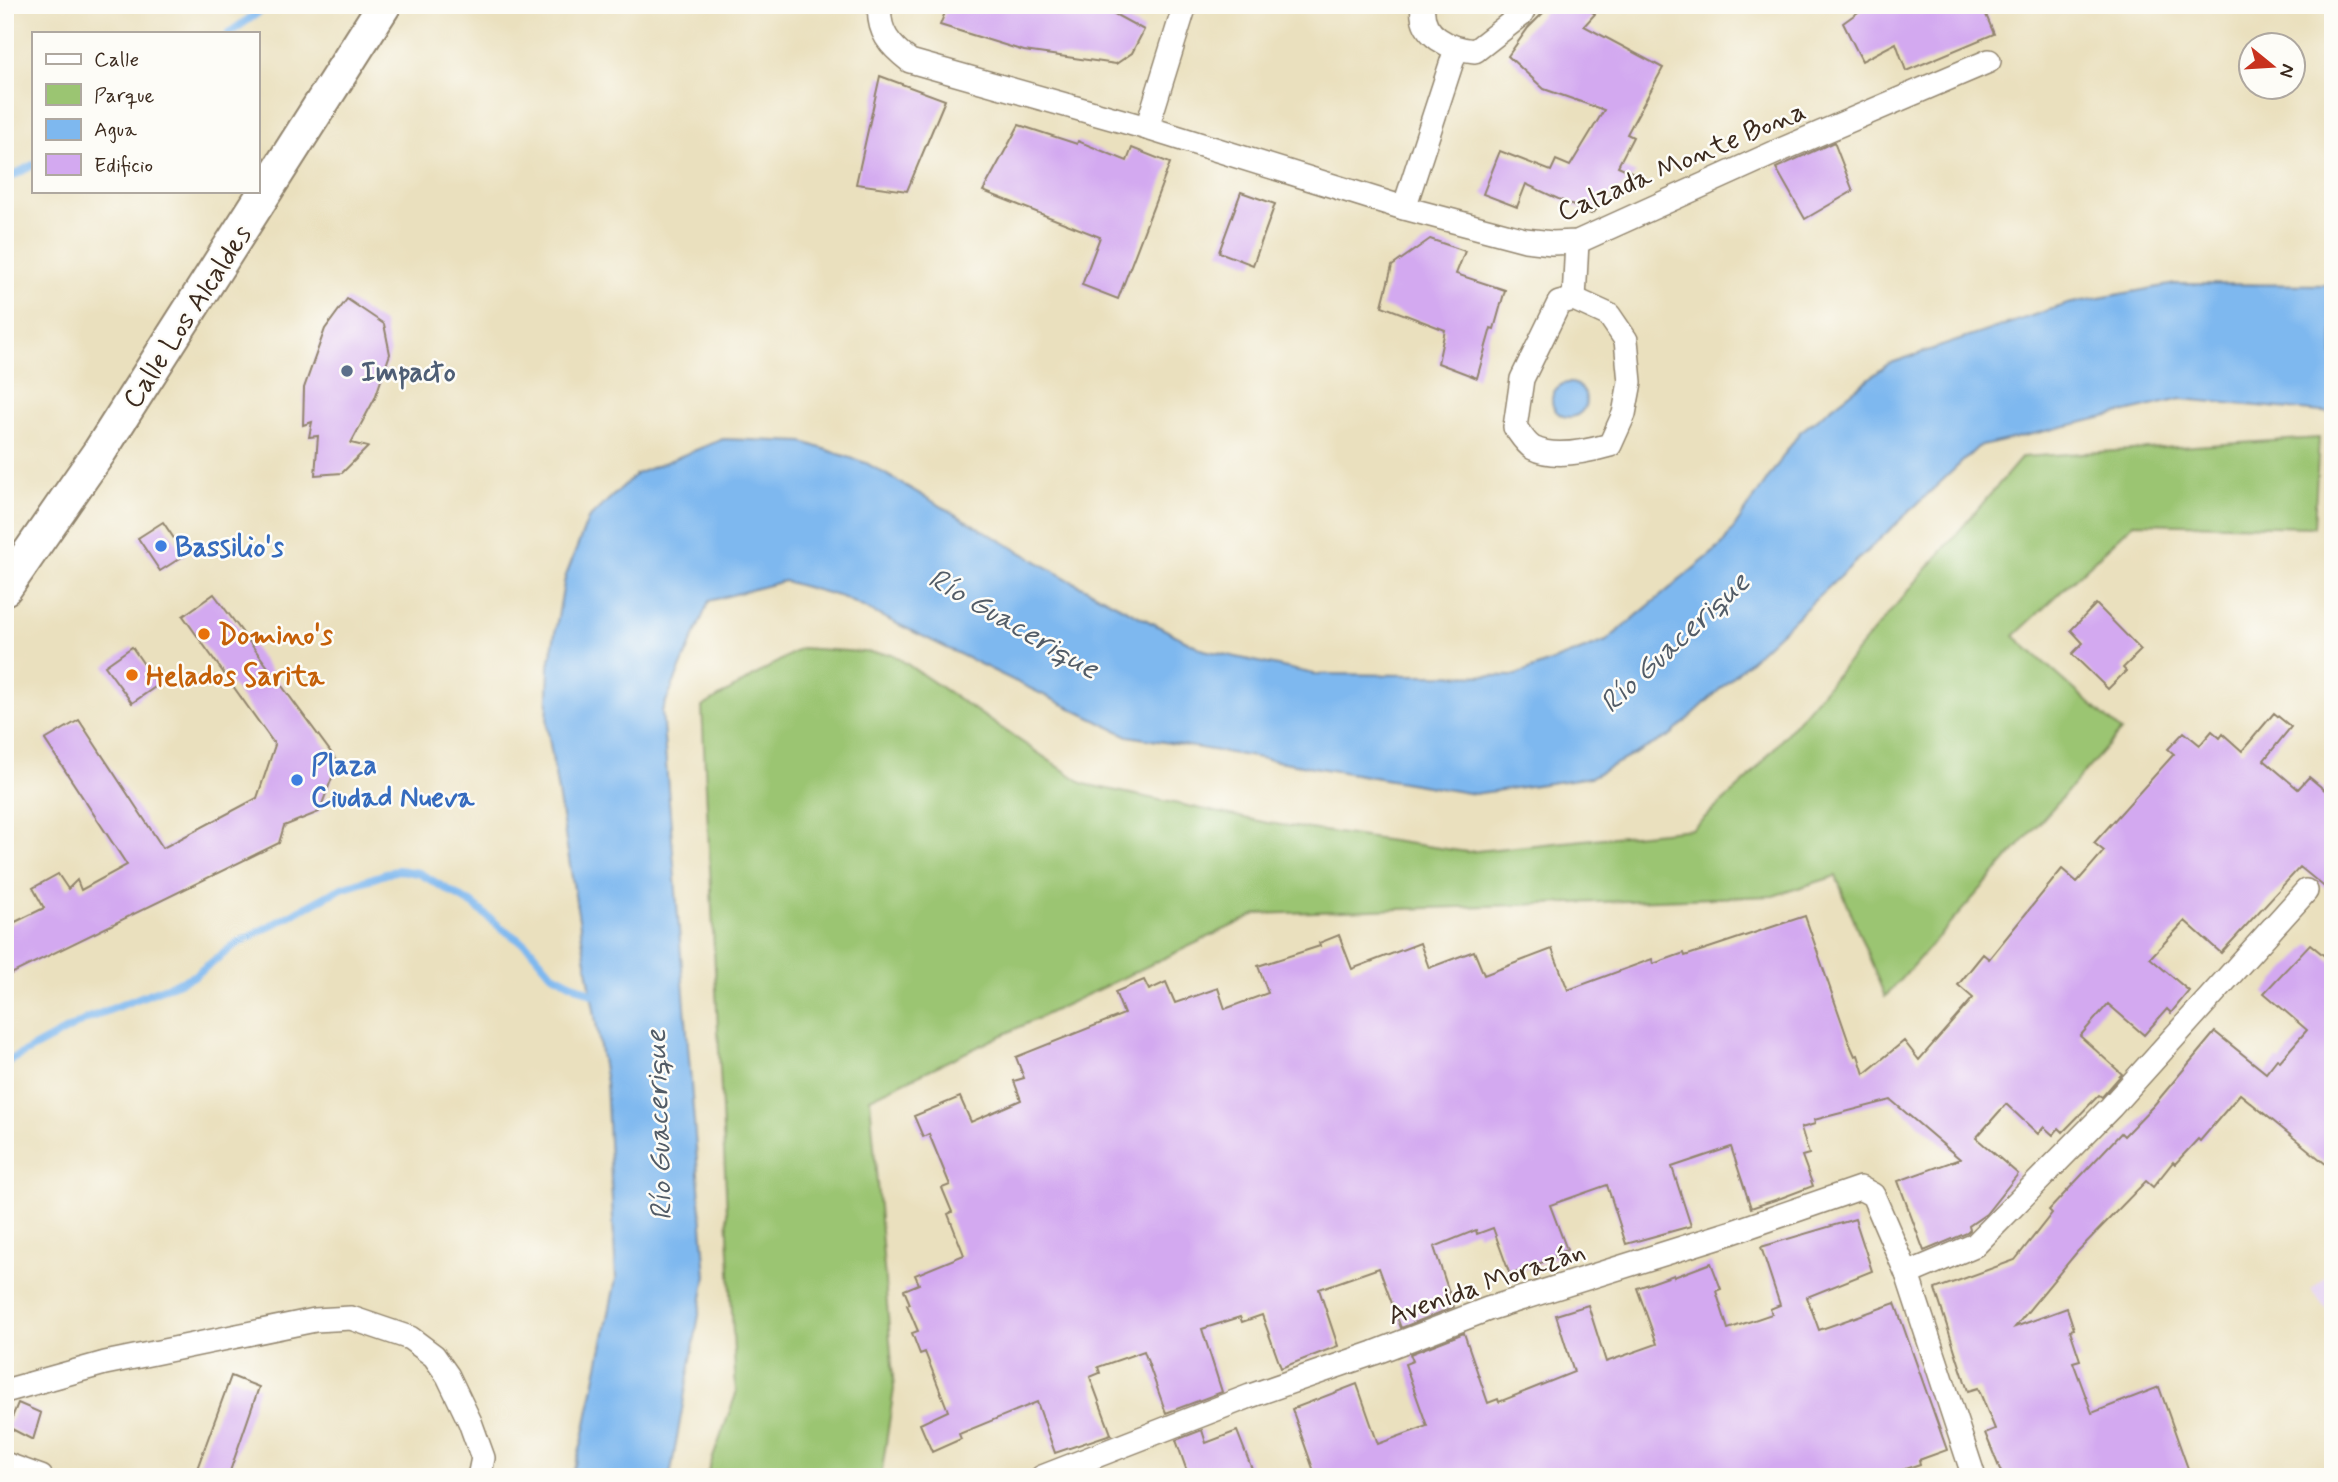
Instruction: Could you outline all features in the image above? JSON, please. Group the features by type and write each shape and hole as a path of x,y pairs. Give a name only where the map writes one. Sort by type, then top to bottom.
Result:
{"main road":[{"name":"Calle Los Alcaldes","path":"5,588 100,451 384,5"}],"street":[{"name":"Calzada Monte Bona","path":"880,5 883,34 894,49 910,61 1147,128 1404,208 1525,240 1552,243 1577,242 1776,152 1989,61"},
{"path":"1147,128 1185,5"},
{"path":"1423,5 1421,16 1435,39 1456,50 1475,51 1521,15 1526,5"},
{"path":"1404,208 1456,50"},
{"path":"1574,299 1577,242"},
{"path":"1574,299 1609,315 1626,340 1630,382 1624,414 1610,445 1586,452 1558,453 1533,448 1515,427 1522,379 1541,337 1559,303 1574,299"},
{"path":"1906,1274 1975,1245 2111,1107 2306,891"},
{"name":"Avenida Morazán","path":"1042,1477 1250,1396 1374,1353 1488,1309 1730,1233 1860,1188 1873,1195 1906,1274 1974,1477"},
{"path":"5,1391 105,1363 315,1320 351,1318 410,1338 434,1356 448,1376 470,1422 483,1458 479,1477"},
{"path":"5,1464 41,1477"}],"shaded area":[{"path":"2333,1269 2333,1317 2311,1290"}],"green space":[{"path":"2319,438 2314,527 2134,523 2014,636 2121,731 1885,997 1836,876 1773,896 1257,914 870,1098 894,1389 881,1477 706,1477 736,1394 702,707 801,648 892,654 1084,784 1268,823 1467,852 1692,829 1748,779 2022,457"}],"water":[{"name":"Río Guacerique","path":"2175,284 2333,285 2333,413 2181,399 1978,447 1671,735 1591,777 1474,794 1128,736 842,597 784,581 709,601 662,711 706,1276 670,1477 571,1477 582,1443 616,1279 606,1083 547,726 549,666 565,578 588,519 636,474 723,439 803,442 866,463 1073,582 1204,650 1314,674 1513,676 1606,641 1722,545 1800,432 1888,364 2067,304"},
{"path":"1569,383 1581,388 1586,400 1581,412 1569,417 1557,412 1552,400 1557,388"}],"building":[{"path":"948,5 998,5 1040,12 1044,5 1098,5 1144,30 1132,53 1116,64 1024,51 940,25"},
{"path":"1551,5 1582,5 1595,14 1584,26 1663,68 1627,134 1633,137 1618,166 1636,174 1591,214 1526,184 1517,207 1483,194 1500,151 1551,171 1556,160 1570,166 1604,110 1544,89 1508,56 1528,28"},
{"path":"1868,5 1982,5 1994,34 1906,71 1896,43 1862,61 1843,23"},
{"path":"880,76 945,100 907,191 856,184"},
{"path":"1019,125 1077,144 1078,141 1127,161 1132,148 1170,163 1118,299 1082,285 1100,237 983,191"},
{"path":"1834,142 1853,191 1805,219 1776,168"},
{"path":"1241,192 1275,204 1253,265 1219,252"},
{"path":"1430,239 1465,251 1456,274 1505,290 1477,378 1438,363 1445,330 1382,306 1392,266"},
{"name":"Impacto","path":"347,299 384,324 390,354 375,398 351,443 368,447 342,473 315,475 318,436 309,437 312,422 303,425 304,388 325,329"},
{"name":"Bassilio's","path":"163,522 185,555 160,571 138,538"},
{"name":"Plaza Ciudad Nueva","path":"214,594 338,762 319,812 284,826 279,843 5,977 5,927 44,908 33,888 58,874 68,889 77,880 81,890 127,865 45,740 79,720 163,848 257,798 275,745 183,616"},
{"path":"2096,604 2141,650 2123,668 2126,671 2108,689 2072,654 2083,643 2071,630"},
{"name":"Helados Sarita","path":"132,647 158,685 132,703 105,666"},
{"path":"2274,713 2291,727 2264,760 2298,789 2309,777 2333,797 2333,894 2300,867 2221,953 2185,921 2150,958 2189,991 2171,1013 2167,1009 2144,1035 2108,1004 2080,1036 2122,1074 2102,1097 2099,1095 2063,1132 2059,1128 2053,1135 2044,1127 2038,1134 2006,1104 1976,1138 2018,1174 1986,1214 1969,1226 1967,1233 1924,1251 1898,1181 1960,1159 1891,1100 1814,1120 1815,1124 1801,1128 1809,1154 1802,1156 1813,1186 1781,1198 1751,1208 1731,1147 1672,1167 1691,1226 1626,1244 1607,1185 1550,1205 1567,1250 1510,1275 1493,1228 1477,1234 1476,1230 1434,1247 1454,1307 1401,1328 1379,1268 1319,1289 1338,1346 1281,1368 1262,1315 1242,1322 1240,1317 1202,1329 1222,1392 1166,1413 1144,1351 1098,1367 1100,1373 1090,1377 1111,1434 1055,1453 1037,1402 959,1434 961,1439 932,1452 920,1424 948,1411 925,1352 920,1354 912,1333 918,1331 904,1290 919,1284 915,1275 964,1255 948,1214 952,1212 942,1188 950,1185 929,1134 923,1137 914,1116 960,1097 971,1122 1021,1100 1014,1081 1024,1078 1016,1057 1124,1014 1115,992 1144,980 1149,990 1166,982 1175,1003 1218,988 1225,1009 1268,993 1258,966 1320,946 1319,943 1339,935 1352,969 1420,943 1429,968 1474,951 1484,975 1552,949 1568,990 1652,959 1653,964 1684,953 1685,956 1805,916 1848,1040 1855,1056 1858,1055 1864,1074 1904,1041 1919,1060 1973,998 1958,985 1983,954 1989,959 2062,869 2077,882 2104,851 2094,843 2174,754 2168,749 2184,732 2200,745 2212,731 2220,738 2223,734 2242,751"},
{"path":"2310,944 2333,963 2333,1170 2240,1094 2200,1141 2198,1139 2175,1164 2173,1162 2153,1187 2146,1181 2077,1252 2015,1327 2067,1308 2074,1329 2070,1330 2080,1360 2073,1362 2092,1413 2159,1387 2191,1477 2003,1477 1985,1433 1995,1429 1978,1388 1968,1391 1935,1289 2015,1260 2052,1213 2049,1210 2121,1133 2124,1136 2154,1105 2215,1032 2266,1073 2277,1059 2280,1061 2307,1030 2264,993"},
{"path":"1855,1219 1872,1271 1807,1297 1819,1330 1895,1303 1947,1450 1919,1460 1920,1464 1881,1477 1316,1477 1292,1409 1357,1384 1378,1444 1427,1426 1405,1364 1413,1361 1410,1354 1464,1333 1488,1403 1498,1399 1499,1402 1574,1372 1556,1315 1588,1305 1606,1362 1657,1344 1637,1288 1711,1263 1721,1289 1716,1291 1728,1329 1772,1314 1770,1309 1780,1305 1761,1247"},
{"path":"231,1376 259,1387 228,1477 194,1477"},
{"path":"18,1403 41,1413 33,1440 8,1427"},
{"path":"1202,1430 1206,1443 1237,1431 1255,1477 1189,1477 1176,1440"}],"waterway":[{"path":"230,32 269,5"},
{"path":"5,180 32,166"},
{"path":"5,1063 89,1018 194,976 236,944 342,888 398,870 419,873 474,905 529,947 551,973 599,998"}],"place":[{"name":"Impacto","path":"347,371"},
{"name":"Bassilio's","path":"161,546"},
{"name":"Domino's","path":"204,634"},
{"name":"Helados Sarita","path":"132,675"},
{"name":"Plaza Ciudad Nueva","path":"297,780"}]}
